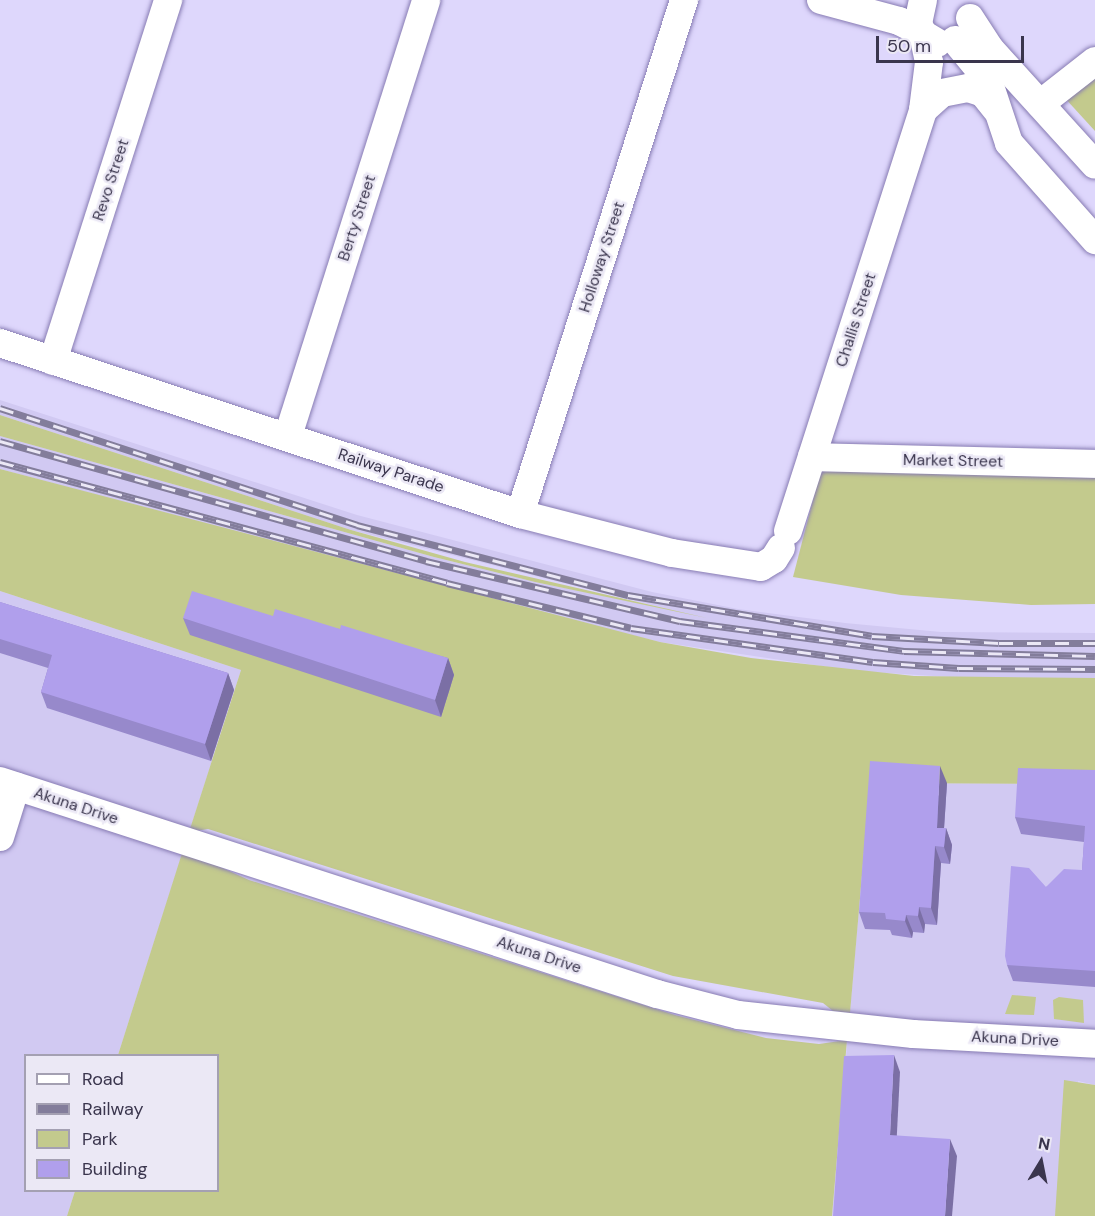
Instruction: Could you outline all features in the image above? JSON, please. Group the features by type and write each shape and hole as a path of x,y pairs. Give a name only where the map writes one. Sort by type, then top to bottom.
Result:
{"street":[{"name":"Revo Street","path":"53,361 168,0"},
{"name":"Berty Street","path":"288,436 426,0"},
{"name":"Holloway Street","path":"520,514 684,0"},
{"path":"821,0 899,21 938,43 963,18"},
{"name":"Challis Street","path":"923,0 917,16 929,57 923,110"},
{"path":"963,18 1095,165"},
{"path":"963,18 1009,143 1095,240"},
{"name":"Challis Street","path":"784,539 923,110 946,67 963,18"},
{"path":"1040,104 1095,61"},
{"path":"923,110 942,93 968,88 983,93 996,109"},
{"name":"Railway Parade","path":"0,343 520,514 672,553 761,567 774,559 784,539"},
{"name":"Market Street","path":"812,457 1095,464"},
{"path":"0,837 8,783"},
{"name":"Akuna Drive","path":"8,783 657,994 738,1015 913,1034 1095,1044"}],"shaded area":[{"path":"0,400 357,515 652,592 738,609 845,623 941,632 1095,633 1095,678 965,678 855,671 660,642 527,610 0,469 0,436 434,557 535,582 668,609 351,530 0,415"},
{"path":"0,591 241,670 118,1054 24,1054 24,1192 75,1192 67,1216 0,1216"},
{"path":"870,783 1095,784 1095,1085 1078,1081 1055,1216 832,1216"}],"green space":[{"path":"1095,69 1095,131 1063,96"},
{"path":"0,415 351,530 465,562 707,618 535,582 434,557 0,436"},
{"path":"0,469 660,642 751,658 914,676 1095,678 1095,784 870,783 850,1013 833,1011 823,1003 673,976 208,829 189,832 241,670 0,591"},
{"path":"821,469 1095,475 1095,604 1031,605 901,595 793,577"},
{"path":"183,850 249,880 675,1015 766,1038 819,1044 847,1040 832,1216 67,1216 75,1192 219,1192 219,1054 118,1054"},
{"path":"1012,995 1036,997 1034,1015 1005,1014"},
{"path":"1059,997 1083,1000 1084,1023 1054,1019 1053,1000"},
{"path":"1064,1080 1095,1085 1095,1216 1055,1216"}],"building":[{"path":"192,591 273,616 275,609 340,629 341,625 448,658 435,700 183,618"},
{"path":"0,602 228,673 205,744 41,692 52,655 0,639"},
{"path":"870,761 940,766 937,828 946,828 944,847 935,846 931,908 919,907 918,916 906,915 905,921 886,919 885,913 859,912"},
{"path":"1018,768 1095,770 1095,971 1007,965 1005,956 1011,866 1029,868 1046,887 1064,869 1082,870 1085,826 1015,817"},
{"path":"894,1055 890,1135 950,1139 945,1216 833,1216 844,1056"}],"railway":[{"path":"0,408 357,525 628,595 872,636 999,643 1095,643"},
{"path":"0,441 426,561 680,621 904,651 1095,656"},
{"path":"0,462 447,583 631,628 873,662 959,668 1095,669"}]}
